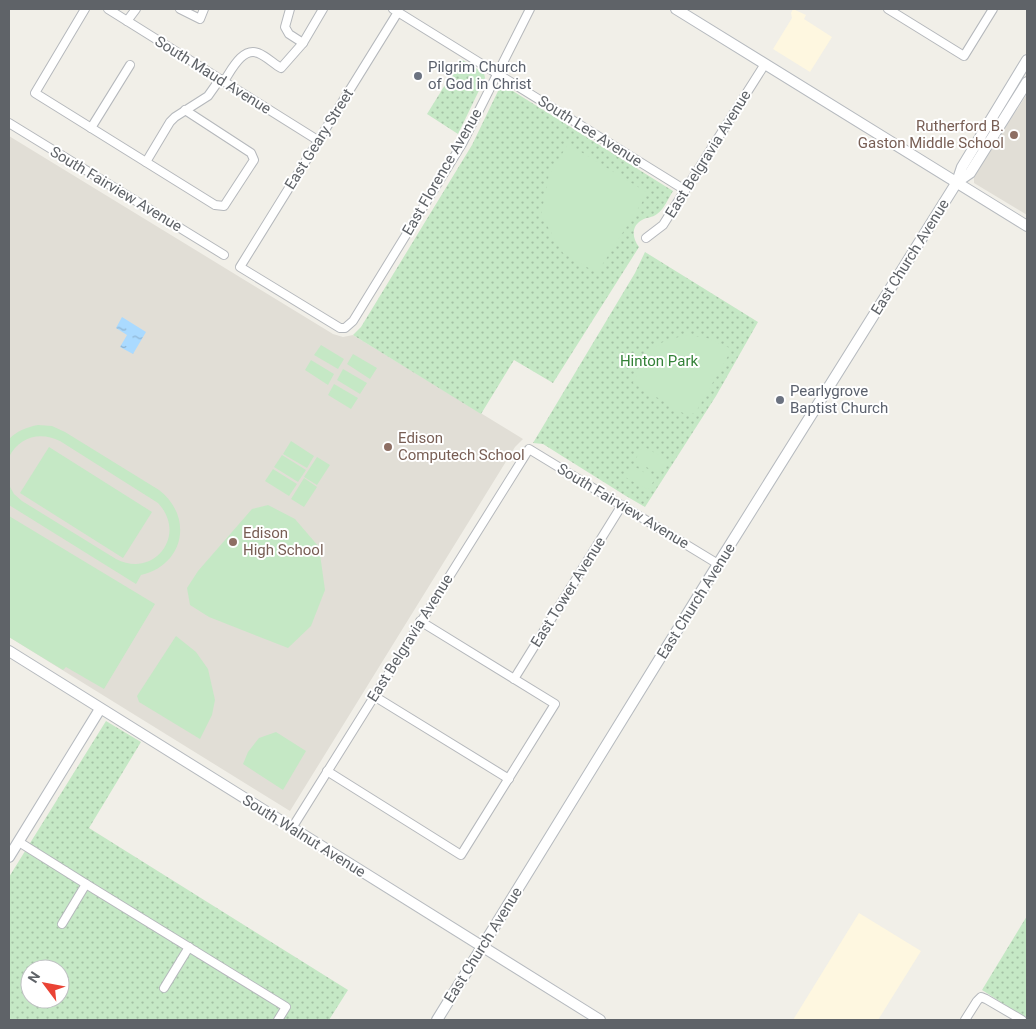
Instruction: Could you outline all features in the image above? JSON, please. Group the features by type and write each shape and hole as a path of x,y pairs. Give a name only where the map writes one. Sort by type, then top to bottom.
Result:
{"street":[{"path":"85,9 34,93 215,205 224,206 254,160 251,153 185,110"},
{"name":"South Maud Avenue","path":"108,9 319,141"},
{"path":"127,21 136,9"},
{"path":"180,9 200,18 204,9"},
{"path":"290,9 285,27 289,34 303,43"},
{"path":"146,162 170,122 208,96 242,57 248,53 257,53 281,68 303,43 323,9"},
{"name":"East Florence Avenue","path":"240,267 334,326 345,328 353,321 462,144 530,9"},
{"path":"676,9 1027,226"},
{"path":"888,9 964,56 993,9"},
{"name":"South Lee Avenue","path":"396,10 686,190"},
{"name":"East Geary Street","path":"240,267 319,141 396,10"},
{"name":"East Church Avenue","path":"437,1020 718,564 957,182 962,167 1027,60"},
{"name":"East Belgravia Avenue","path":"646,238 664,225 765,64"},
{"path":"91,128 130,65"},
{"name":"East Church Avenue","path":"957,182 970,173 1027,82"},
{"name":"South Fairview Avenue","path":"9,124 224,255"},
{"name":"East Belgravia Avenue","path":"292,828 529,449"},
{"name":"South Fairview Avenue","path":"529,449 718,564"},
{"name":"East Tower Avenue","path":"514,679 622,506"},
{"path":"327,772 461,855 509,779 555,704 420,621"},
{"name":"South Walnut Avenue","path":"9,651 600,1020"},
{"path":"374,696 509,779"},
{"path":"9,857 100,709"},
{"path":"19,842 286,1007 278,1020"},
{"path":"62,924 86,884"},
{"path":"164,988 189,948"},
{"path":"965,1020 981,997 1022,1020"}],"shaded area":[{"path":"793,9 806,15 804,19 832,37 810,72 773,49 792,18 791,13"},
{"name":"Rutherford B. Gaston Middle School","path":"1027,94 1027,215 974,183 974,176"},
{"name":"Edison High School","path":"9,136 333,334 343,337 353,335 523,439 515,447 290,811 9,637"},
{"path":"859,913 921,951 878,1020 793,1020"}],"green space":[{"path":"461,59 484,73 485,78 458,134 427,114"},
{"path":"505,86 673,191 659,212 636,225 634,236 639,247 553,383 514,360 481,414 353,335 361,327 472,145 499,89"},
{"path":"568,144 648,193 597,273 563,253 541,215 549,175"},
{"name":"Hinton Park","path":"645,252 758,322 716,396 645,507 543,444 533,443 635,273"},
{"path":"685,335 707,338 732,349 696,412 688,416 633,383 649,351 663,342"},
{"path":"321,345 344,359 338,369 314,355"},
{"path":"353,354 377,368 370,379 347,364"},
{"path":"311,360 334,374 328,385 305,370"},
{"path":"343,369 367,383 360,394 337,380"},
{"path":"334,384 358,398 351,409 328,395"},
{"path":"38,425 52,426 65,432 159,490 170,501 177,513 180,526 179,539 175,551 167,561 156,570 141,575 136,584 9,505 9,485 14,494 22,501 116,559 130,564 143,563 154,559 163,550 168,540 169,528 166,515 158,503 60,441 45,436 31,438 18,445 9,457 9,439 22,430"},
{"path":"291,441 314,456 307,468 283,454"},
{"path":"643,446 667,460 658,474 635,460"},
{"path":"49,447 152,512 123,558 20,493"},
{"path":"282,455 306,470 298,482 274,467"},
{"path":"317,457 330,465 317,485 304,477"},
{"path":"632,465 655,479 648,490 625,477"},
{"path":"273,469 297,484 289,496 265,481"},
{"path":"304,478 317,487 304,507 291,499"},
{"path":"268,505 295,519 319,547 325,590 311,626 288,648 209,617 190,605 187,588 198,571 252,509"},
{"path":"9,516 155,604 104,689 66,667 63,670 9,637"},
{"path":"176,636 196,652 208,669 215,700 212,715 200,739 139,702 137,696"},
{"path":"106,721 141,742 89,828 348,990 329,1020 9,1020 9,877"},
{"path":"276,732 306,751 283,790 243,764 248,752 259,738"},
{"path":"1027,916 1027,1019 982,990"}],"water":[{"path":"122,317 146,332 133,354 120,347 127,335 116,328"}],"place":[{"name":"Pilgrim Church of God in Christ","path":"418,76"},
{"name":"Rutherford B. Gaston Middle School","path":"1014,135"},
{"name":"Pearlygrove Baptist Church","path":"780,400"},
{"name":"Edison Computech School","path":"388,447"},
{"name":"Edison High School","path":"233,542"}]}
